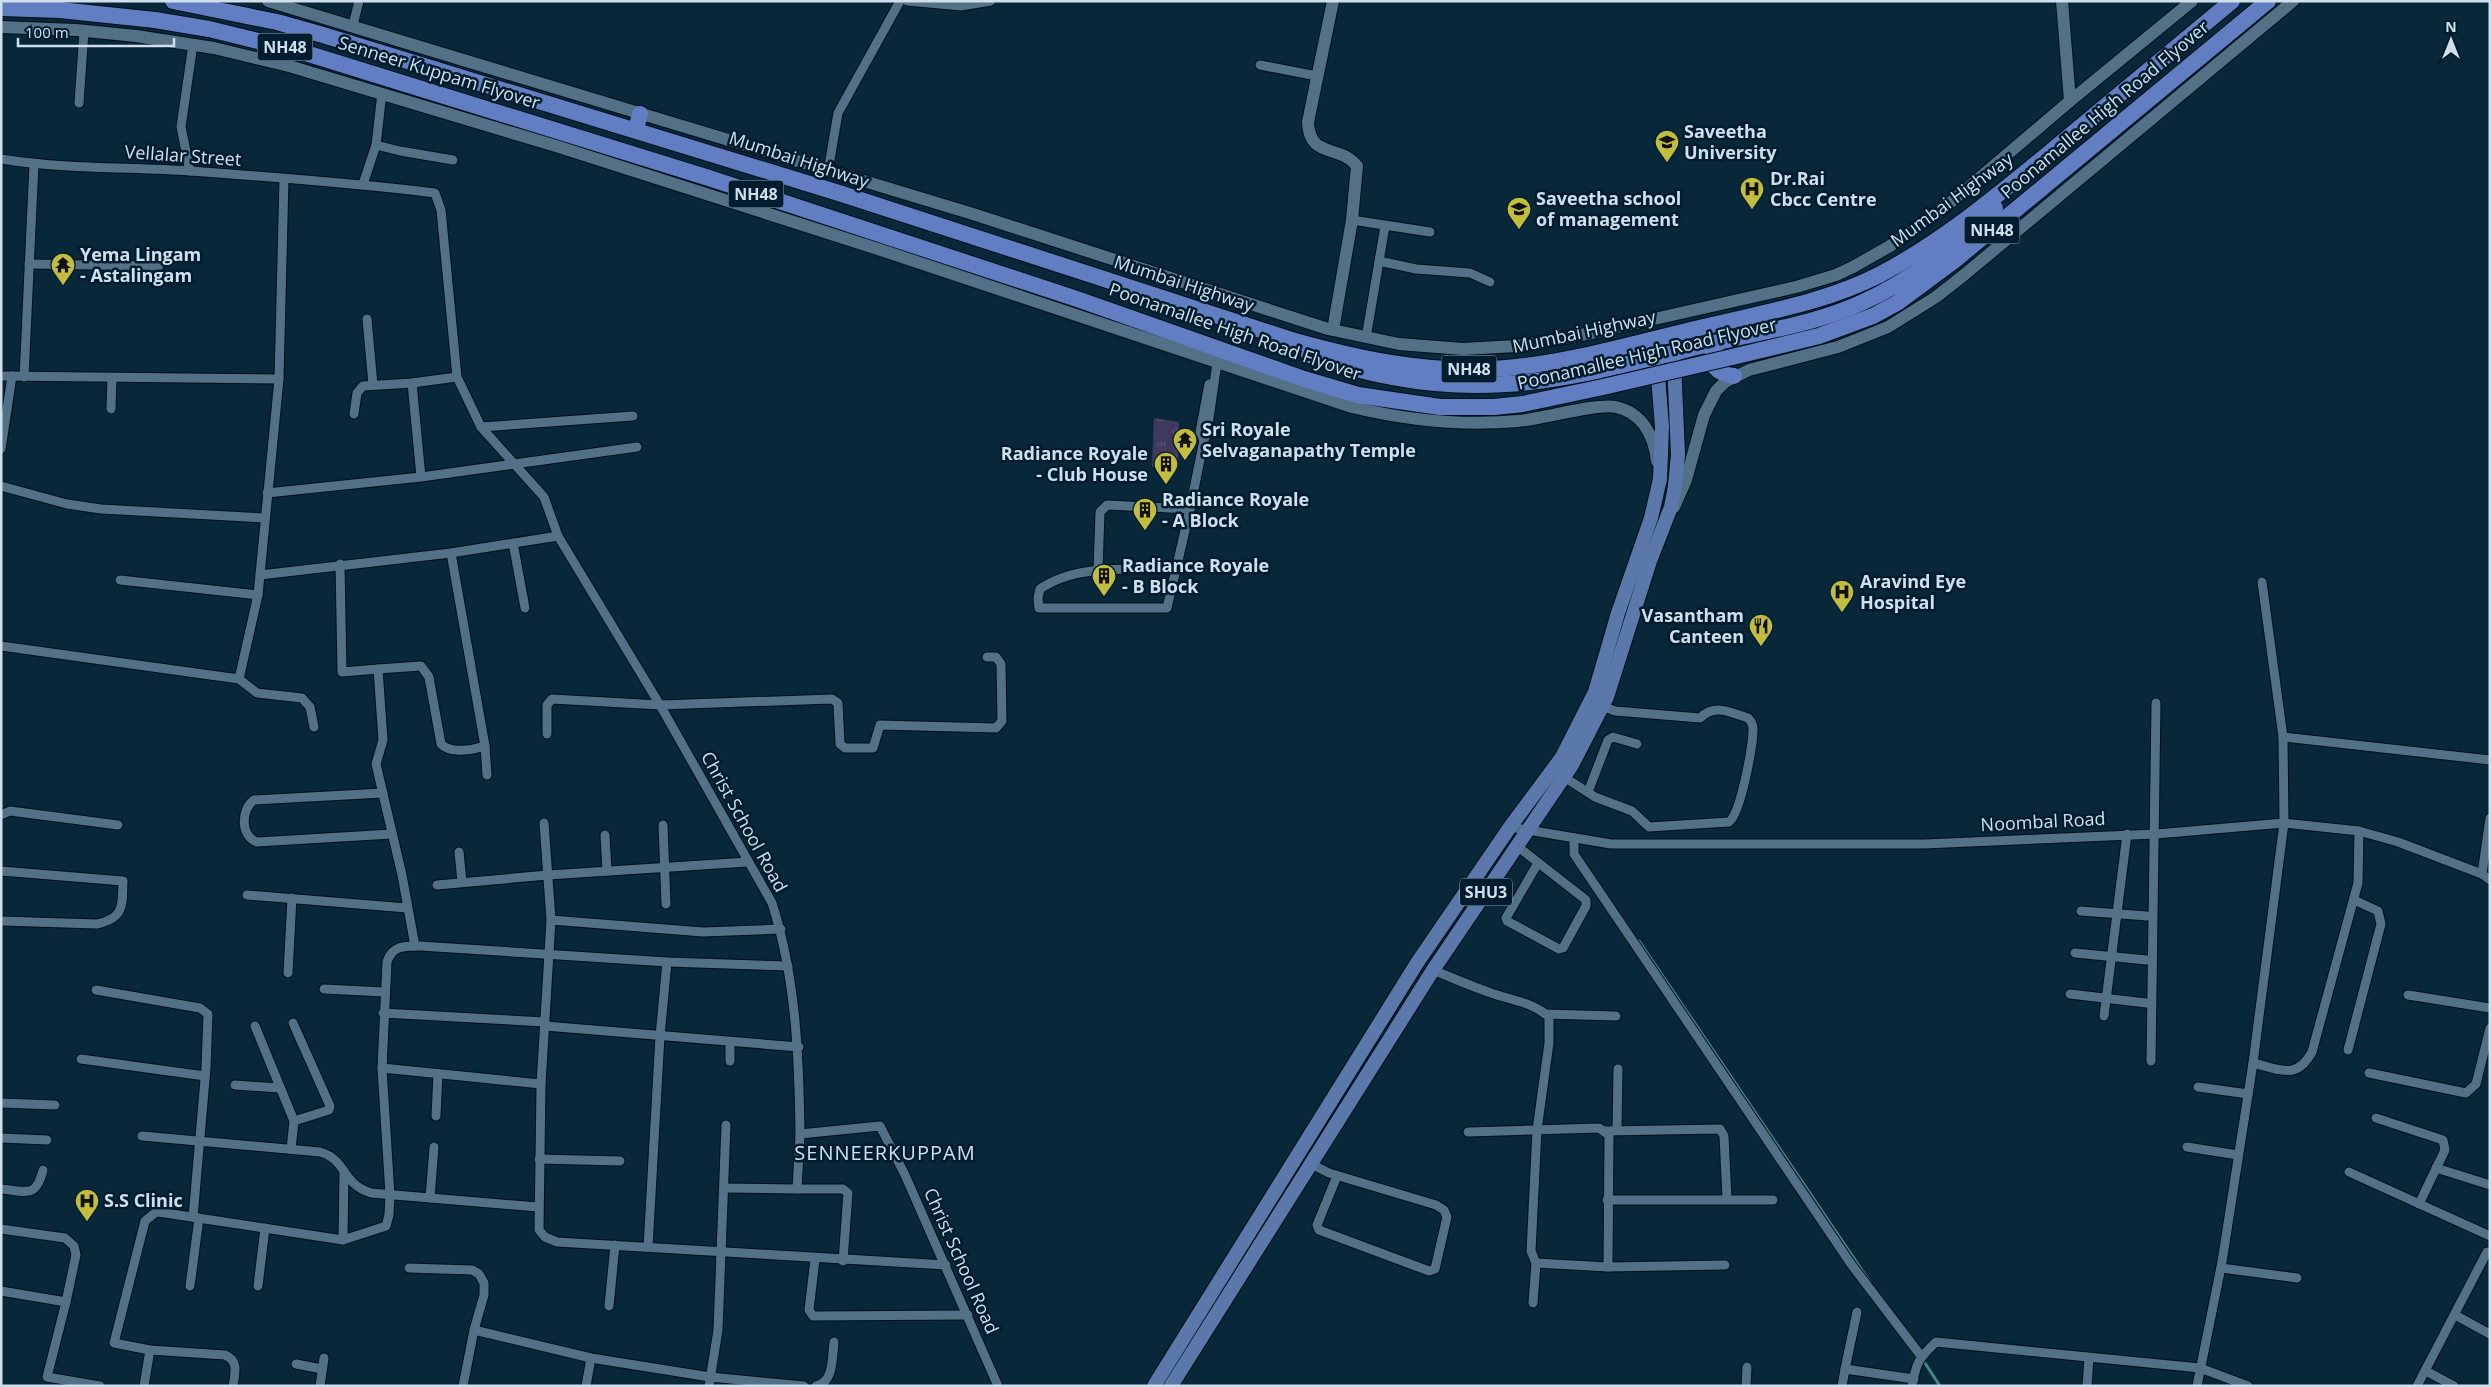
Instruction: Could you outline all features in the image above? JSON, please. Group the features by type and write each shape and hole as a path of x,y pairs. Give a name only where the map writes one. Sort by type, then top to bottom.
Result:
{"highway":[{"name":"Senneer Kuppam Flyover","path":"173,1 277,22 615,123 638,122"},
{"name":"Mumbai Highway","path":"638,122 1203,311 1326,349 1393,363 1429,368 1490,369 1568,358 1801,304 1871,278 1938,238 2012,184 2232,1"},
{"name":"Poonamallee High Road Flyover","path":"914,254 1077,299 1312,382 1358,395 1440,407 1494,407 1523,404 1819,336 1873,316 1897,304 1955,260 2268,1"},
{"name":"Senneer Kuppam Flyover","path":"1,8 108,14 209,29 256,39 597,143 914,254"},
{"path":"1203,311 1272,342 1380,376 1426,382 1478,385 1534,382 1657,356 1835,313 1884,291 1916,272 1960,238 2022,184 2060,144"},
{"path":"1721,341 1711,357 1712,365 1717,371 1734,376"}],"main road":[{"name":"SHU3","path":"1172,1386 1433,970 1564,777 1602,706 1672,500 1678,455 1673,352"},
{"name":"SHU3","path":"1154,1386 1417,963 1510,827 1562,757 1595,692 1618,613 1651,518 1658,488 1663,444 1657,356"}],"street":[{"path":"268,1 353,25 638,122 828,171 1056,240 1332,330 1366,338 1431,348 1488,349 1592,333 1796,287 1829,277 1877,255 1922,224 2192,1"},
{"path":"353,25 359,1"},
{"path":"828,171 838,113 900,1"},
{"path":"907,1 960,6 991,1"},
{"path":"1332,330 1352,220 1358,166 1352,160 1314,145 1308,134 1308,122 1333,1"},
{"path":"1663,529 1686,480 1704,415 1720,387 1734,376 1838,347 1888,327 1909,315 1964,275 2293,1"},
{"path":"2061,2 2070,101"},
{"path":"1,27 84,31 193,44 256,57 382,93 914,254 1215,362 1352,407 1430,420 1461,422 1517,421 1597,408 1616,407 1633,415 1649,431 1656,451 1658,488"},
{"path":"79,104 84,31"},
{"path":"190,171 182,127 193,44"},
{"path":"1260,65 1317,76"},
{"path":"363,184 376,145 382,93"},
{"path":"376,145 453,160"},
{"name":"Vellalar Street","path":"1,159 34,164 190,171 284,180 363,184 435,193 441,210 456,377"},
{"path":"24,377 34,164"},
{"path":"239,679 258,595 266,493 279,379 284,180"},
{"path":"1352,220 1430,232"},
{"path":"1366,338 1385,226"},
{"path":"1379,260 1416,269 1470,273 1490,282"},
{"path":"28,264 159,266"},
{"path":"367,319 373,385"},
{"path":"1176,569 1098,570 1055,578 1040,589 1039,608 1167,608 1190,509 1204,440 1207,432 1215,362"},
{"path":"1,376 279,379"},
{"path":"1,449 12,376"},
{"path":"354,414 359,390 363,386 412,383 456,377"},
{"name":"Christ School Road","path":"456,377 481,427 544,497 558,536 660,705 772,903 781,929 788,966 799,1047 800,1134 880,1126 905,1175 946,1265 995,1383"},
{"path":"110,409 112,378"},
{"path":"412,383 421,476"},
{"path":"481,427 633,416"},
{"path":"266,493 421,476 636,447"},
{"path":"1,486 67,504 101,509 264,518"},
{"path":"1098,570 1100,512 1106,505 1190,509"},
{"path":"260,574 451,553 558,536"},
{"path":"513,543 526,608"},
{"path":"451,553 485,746 487,775"},
{"path":"340,564 342,672 421,666 428,677 441,744 449,750 477,749 485,746"},
{"path":"120,580 258,595"},
{"path":"2197,1386 2220,1268 2253,1063 2284,823 2283,737 2262,582"},
{"path":"1,646 239,679 257,693 302,698 310,707 314,727"},
{"path":"547,734 546,705 552,699 660,705 832,699 838,702 840,744 844,748 872,748 876,742 877,729 880,724 996,728 1002,721 1001,664 996,657 987,657"},
{"path":"378,669 383,740 376,764 415,946"},
{"path":"2152,1061 2156,703"},
{"path":"1564,777 1610,804 1632,811 1649,827 1729,822 1736,816 1744,784 1753,728 1748,718 1722,710 1709,710 1700,718 1631,713 1602,706"},
{"path":"1588,792 1608,740 1613,737 1637,744"},
{"path":"2283,737 2490,760"},
{"path":"383,794 254,800 248,804 245,810 245,832 248,838 257,842 392,834"},
{"path":"1,815 10,811 118,825"},
{"path":"2486,877 2490,818"},
{"path":"544,822 551,920 544,1024 538,1207 539,1230 545,1237 557,1242 843,1261 946,1265"},
{"name":"Noombal Road","path":"1510,827 1611,844 1924,844 2156,834 2284,823 2359,830 2398,842 2486,877"},
{"path":"662,825 666,904"},
{"path":"2253,1063 2292,1072 2301,1068 2307,1062 2312,1052 2358,883 2359,830"},
{"path":"2104,1016 2127,834"},
{"path":"605,835 607,871"},
{"path":"1574,838 1574,854 1851,1264 1920,1356"},
{"path":"1517,846 1586,900 1586,906 1563,948 1559,949 1507,921 1506,918 1538,863"},
{"path":"460,852 462,882"},
{"path":"437,885 548,875 665,869 748,862"},
{"path":"1,871 123,881 122,907 118,915 110,921 97,924 1,921"},
{"path":"247,895 407,908"},
{"path":"288,972 292,898"},
{"path":"2348,1050 2381,924 2378,911 2354,900"},
{"path":"2081,911 2147,916"},
{"path":"551,920 703,932 781,929"},
{"path":"233,1386 235,1363 232,1358 225,1355 150,1350 114,1343 145,1221 156,1212 343,1240 386,1226 390,1215 390,1195 382,1068 383,1013 389,954 404,946 415,946 549,953 667,962 788,966"},
{"path":"2075,953 2146,960"},
{"path":"648,1247 660,1036 667,962"},
{"path":"1433,970 1492,994 1527,1004 1545,1014 1616,1016"},
{"path":"324,989 385,992"},
{"path":"96,990 204,1010 209,1023 190,1286"},
{"path":"2070,994 2146,1003"},
{"path":"2408,995 2490,1008"},
{"path":"383,1013 544,1024 730,1043 799,1047"},
{"path":"1533,1303 1536,1263 1531,1251 1537,1130 1548,1043 1548,1017 1545,1014"},
{"path":"293,1023 330,1106 328,1110 294,1121"},
{"path":"255,1026 294,1121 291,1149"},
{"path":"2370,1073 2466,1093 2476,1084 2490,1028"},
{"path":"730,1043 730,1061"},
{"path":"81,1059 205,1076"},
{"path":"382,1068 542,1084"},
{"path":"1617,1130 1618,1069"},
{"path":"436,1116 438,1074"},
{"path":"235,1085 280,1088"},
{"path":"2198,1087 2248,1094"},
{"path":"1,1103 55,1105"},
{"path":"2376,1118 2443,1140 2445,1150 2419,1204"},
{"path":"709,1381 718,1330 726,1125"},
{"path":"1468,1132 1599,1128 1605,1131 1609,1136 1607,1200 1608,1267"},
{"path":"1605,1131 1720,1129 1724,1136 1727,1199"},
{"path":"797,1189 800,1134"},
{"path":"142,1136 291,1149 332,1155 354,1186 362,1190 390,1195 538,1207"},
{"path":"1,1138 47,1140"},
{"path":"430,1198 434,1147"},
{"path":"2187,1147 2238,1155"},
{"path":"539,1159 620,1161"},
{"path":"1311,1164 1337,1176 1436,1205 1444,1210 1447,1216 1435,1269 1429,1272 1319,1230 1317,1225 1337,1176"},
{"path":"2436,1168 2490,1185"},
{"path":"1,1189 34,1190 39,1186 43,1170"},
{"path":"343,1240 344,1172"},
{"path":"2349,1172 2490,1236"},
{"path":"725,1188 843,1189 848,1193 843,1261"},
{"path":"1607,1200 1773,1200"},
{"path":"258,1286 264,1228"},
{"path":"1,1229 64,1238 70,1241 76,1255 47,1377 100,1386"},
{"path":"609,1306 615,1245"},
{"path":"2417,1386 2489,1251"},
{"path":"815,1259 809,1310 813,1316 968,1315"},
{"path":"1536,1263 1608,1267 1726,1265"},
{"path":"409,1268 464,1269 479,1274 484,1283 484,1295 474,1330 463,1386"},
{"path":"2220,1268 2297,1278"},
{"path":"1,1291 66,1302"},
{"path":"1842,1386 1856,1312"},
{"path":"2455,1315 2490,1334"},
{"path":"474,1330 591,1358 709,1381 804,1386"},
{"path":"816,1386 823,1385 828,1379 834,1342"},
{"path":"1845,1369 1913,1382 1920,1356 1936,1342 2200,1368 2248,1386"},
{"path":"144,1386 150,1350"},
{"path":"320,1386 324,1358"},
{"path":"586,1386 591,1358"},
{"path":"2087,1386 2089,1358"},
{"path":"296,1364 322,1369"},
{"path":"1746,1386 1747,1367"},
{"path":"2426,1371 2454,1386"}],"green space":[{"path":"1154,418 1179,422 1178,468 1152,467"}],"waterway":[{"path":"1639,941 1870,1282"},
{"path":"1923,1360 1940,1386"}],"place":[{"name":"Saveetha University","path":"1667,163"},
{"name":"Dr.Rai Cbcc Centre","path":"1752,210"},
{"name":"Saveetha school of management","path":"1519,230"},
{"name":"Yema Lingam - Astalingam","path":"63,286"},
{"name":"Sri Royale Selvaganapathy Temple","path":"1185,461"},
{"name":"Radiance Royale - Club House","path":"1166,485"},
{"name":"Radiance Royale - A Block","path":"1145,531"},
{"name":"Radiance Royale - B Block","path":"1104,597"},
{"name":"Aravind Eye Hospital","path":"1842,613"},
{"name":"Vasantham Canteen","path":"1761,647"},
{"name":"S.S Clinic","path":"87,1222"}],"district":[{"name":"SENNEERKUPPAM","path":"885,1153"}]}
